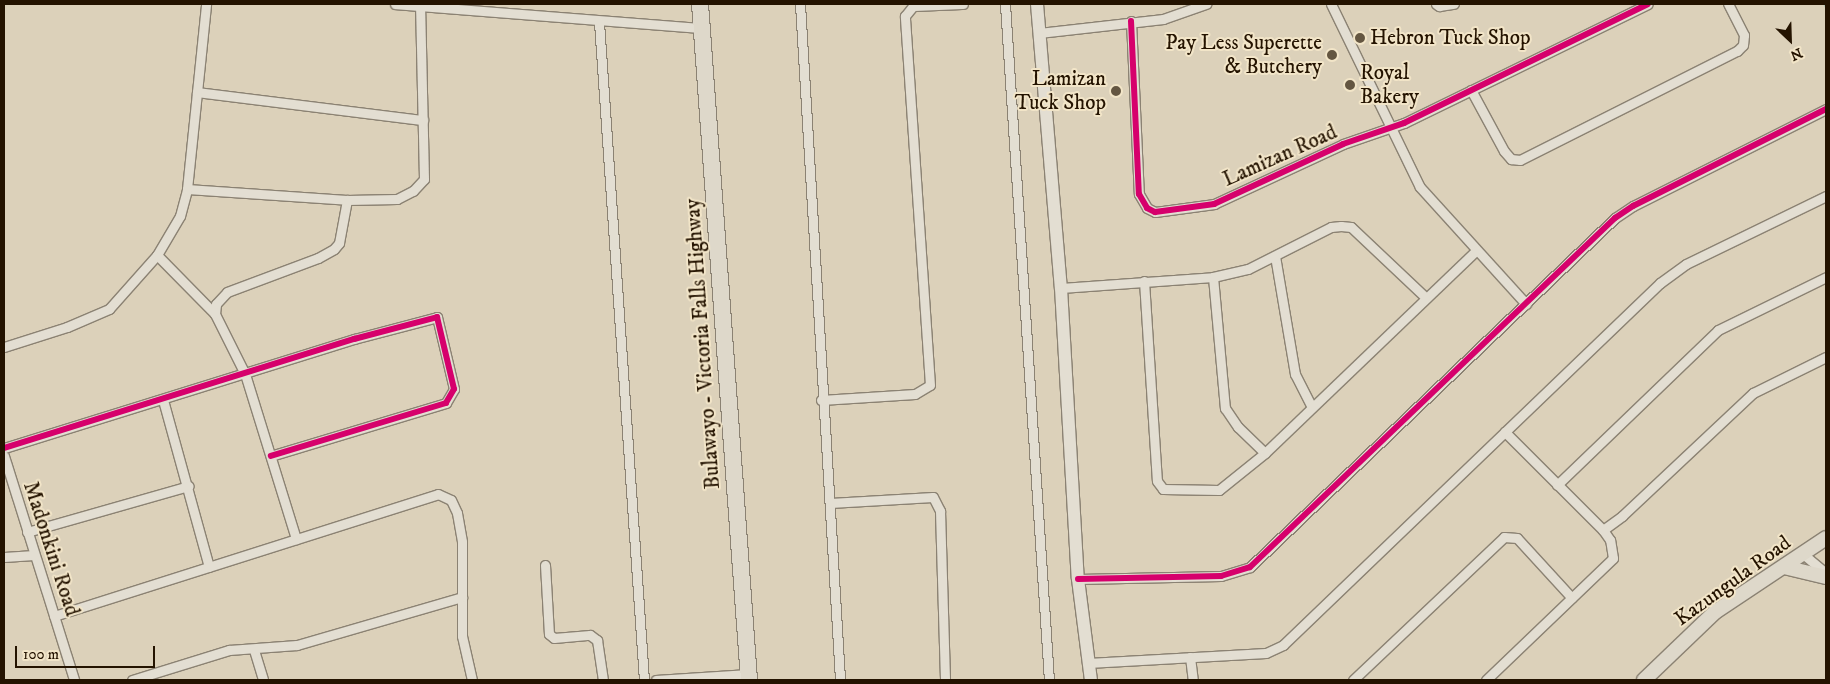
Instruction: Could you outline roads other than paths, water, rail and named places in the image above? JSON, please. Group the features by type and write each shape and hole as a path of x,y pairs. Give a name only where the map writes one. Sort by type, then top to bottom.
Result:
{"highway":[{"name":"Bulawayo - Victoria Falls Highway","path":"700,4 749,677"}],"main road":[{"name":"Kazungula Road","path":"1644,680 1716,612 1826,538"},
{"path":"1784,567 1826,578"}],"street":[{"path":"4,347 68,327 109,309 157,255 180,216 187,188 206,4"},
{"path":"394,4 599,22 702,28"},
{"path":"800,4 821,400 830,503 840,680"},
{"path":"821,400 914,394 930,385 905,16 912,6 963,4"},
{"path":"1005,4 1049,680"},
{"path":"1037,4 1061,288 1078,579 1091,680"},
{"path":"1039,33 1131,21 1163,19 1206,4"},
{"path":"1331,4 1393,127 1420,187 1526,304"},
{"path":"1436,4 1449,6 1454,4"},
{"name":"Lamizan Road","path":"1131,21 1139,194 1147,208 1155,212 1214,204 1343,144 1393,127 1648,4"},
{"path":"1471,90 1504,151 1510,159 1520,160 1737,51 1743,46 1744,36 1728,4"},
{"path":"187,188 347,200 397,199 419,186 424,180 420,6"},
{"path":"599,22 644,680"},
{"path":"197,92 423,120"},
{"path":"1078,579 1221,576 1250,567 1615,218 1633,206 1826,109"},
{"path":"1088,663 1266,653 1283,646 1660,283 1686,264 1826,196"},
{"path":"214,314 216,304 227,292 318,258 334,248 339,243 347,200"},
{"path":"1061,288 1213,277 1248,269 1331,227 1351,227 1425,297"},
{"path":"1144,281 1156,475 1159,486 1168,490 1219,490 1264,453 1425,297 1476,251"},
{"path":"157,255 214,314 245,374 296,539"},
{"path":"1275,256 1295,374 1312,407"},
{"path":"1213,277 1225,408 1238,427 1264,453"},
{"path":"1557,485 1718,330 1826,277"},
{"path":"4,448 437,317 453,381 452,397 446,403 271,456"},
{"path":"1603,530 1622,516 1754,393 1826,356"},
{"path":"163,400 189,486 209,567"},
{"path":"1486,680 1613,558 1610,540 1603,530 1505,432"},
{"name":"Madonkini Road","path":"4,456 74,680"},
{"path":"27,532 189,486"},
{"path":"54,616 438,494 451,500 456,513 462,542 462,636 472,680"},
{"path":"830,503 933,497 940,511 945,680"},
{"path":"1353,680 1504,537 1518,538 1572,598"},
{"path":"1803,554 1826,573"},
{"path":"4,557 34,555"},
{"path":"545,565 549,634 554,638 590,635 597,640 603,680"},
{"path":"132,680 229,650 254,650 297,645 462,597"},
{"path":"254,650 263,680"},
{"path":"1190,657 1193,680"},
{"path":"656,680 749,677"}],"place":[{"name":"Hebron Tuck Shop","path":"1360,38"},
{"name":"Pay Less Superette & Butchery","path":"1332,55"},
{"name":"Royal Bakery","path":"1350,85"},
{"name":"Lamizan Tuck Shop","path":"1116,91"}]}
